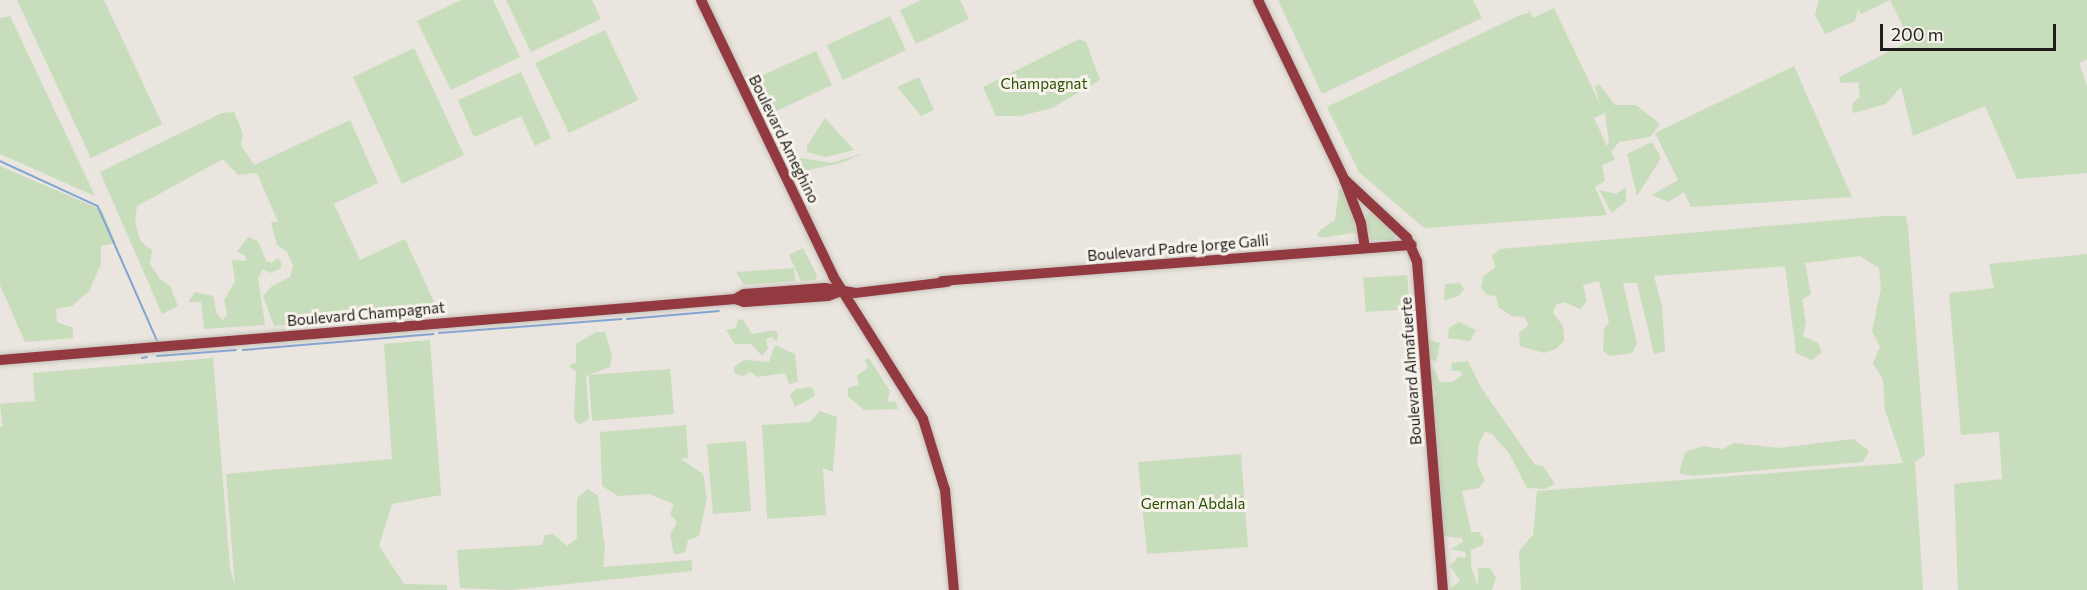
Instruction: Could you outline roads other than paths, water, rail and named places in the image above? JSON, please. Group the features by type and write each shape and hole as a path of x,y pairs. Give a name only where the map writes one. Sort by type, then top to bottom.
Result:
{"main road":[{"name":"Boulevard Ameghino","path":"701,0 841,290 912,398 931,440 945,490 954,590"},
{"path":"1258,0 1344,179 1361,223 1365,248"},
{"path":"1344,179 1412,245"},
{"name":"Boulevard Padre Jorge Galli","path":"841,290 872,284 947,282 1412,245"},
{"name":"Boulevard Almafuerte","path":"1412,245 1418,261 1443,590"},
{"name":"Boulevard Champagnat","path":"0,360 735,299 744,294 825,288 841,290"}],"waterway":[{"path":"0,161 98,206 158,342"},
{"path":"627,319 719,311"},
{"path":"439,333 621,319"},
{"path":"243,350 433,334"},
{"path":"157,356 236,350"},
{"path":"142,358 147,357"}],"park label":[{"name":"Champagnat","path":"1044,84"},
{"name":"German Abdala","path":"1193,504"}]}
